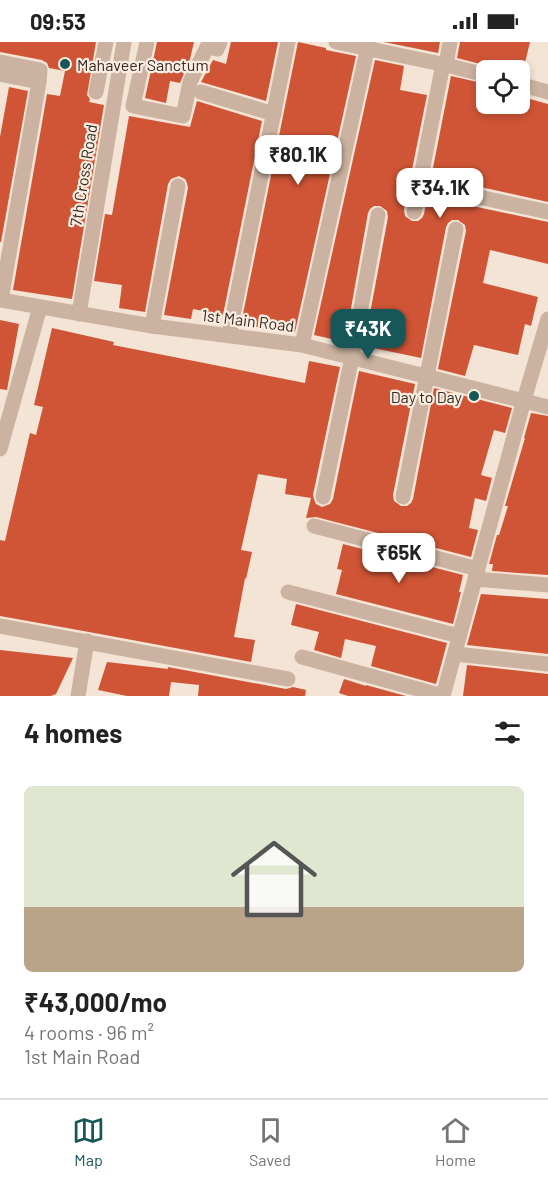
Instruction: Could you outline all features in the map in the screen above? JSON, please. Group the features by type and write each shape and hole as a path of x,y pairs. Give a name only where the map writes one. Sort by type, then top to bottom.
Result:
{"street":[{"path":"96,92 106,42"},
{"name":"7th Cross Road","path":"79,314 124,42"},
{"path":"147,42 133,106 183,116 190,82 207,47 217,49 220,42"},
{"path":"230,335 288,42"},
{"path":"336,42 368,45 476,73"},
{"path":"414,212 450,42"},
{"path":"302,345 368,45"},
{"path":"0,62 40,70 1,300"},
{"path":"0,74 39,82"},
{"path":"530,87 548,92"},
{"path":"201,92 274,114"},
{"path":"152,326 178,186"},
{"path":"465,194 548,212"},
{"path":"323,497 378,215"},
{"path":"403,497 456,229"},
{"name":"1st Main Road","path":"1,300 152,326 302,345 548,407"},
{"path":"0,449 40,307"},
{"path":"302,657 443,696 548,319"},
{"path":"314,526 476,574 548,585"},
{"path":"288,592 459,636"},
{"path":"0,626 288,679"},
{"path":"78,696 87,641"},
{"path":"454,654 548,664"},
{"path":"80,680 92,696"}],"building":[{"path":"0,42 96,42 87,95 89,102 104,105 72,299 13,290 47,94 60,96 65,71 49,68 42,60 0,52"},
{"path":"157,42 194,42 180,83 170,81 166,103 145,98"},
{"path":"231,42 278,42 266,101 201,82 213,60 226,64"},
{"path":"298,42 356,56 295,332 241,324"},
{"path":"384,42 440,42 438,53"},
{"path":"460,42 530,42 526,60 476,60 476,63 457,58"},
{"path":"375,60 404,66 400,90 427,95 404,210 405,216 412,221 418,221 424,214 451,76 476,82 476,114 530,114 530,99 548,104 548,202 467,184 461,185 456,191 456,198 463,204 548,222 548,264 490,250 483,283 538,297 531,326 525,324 518,355 474,345 465,376 438,369 466,231 465,225 458,220 452,220 446,227 421,358 364,346 388,217 387,211 380,206 374,206 368,213 345,342 314,335"},
{"path":"9,87 28,91 0,242 0,137"},
{"path":"197,101 262,121 223,315 193,309 191,319 164,315 188,188 185,179 179,176 171,179 168,184 145,312 119,308 122,285 94,281 105,214 112,215 129,116 190,127"},
{"path":"0,320 19,324 7,390 0,389"},
{"path":"52,328 114,342 113,345 305,383 309,361 340,367 313,495 316,504 322,507 330,504 333,499 359,371 415,384 393,495 394,501 401,506 407,506 413,499 434,388 512,408 505,433 494,430 481,475 492,478 486,501 475,498 469,528 478,530 471,557 316,517 306,518 311,498 285,494 287,479 258,474 241,550 252,552 234,637 255,640 251,662 0,616 0,540 5,541 30,433 36,435 43,407 34,405"},
{"path":"531,413 548,416 548,575 492,571 493,564 489,564 508,506 505,506"},
{"path":"343,544 463,575 453,624 336,594 342,570 337,569"},
{"path":"481,594 548,599 548,654 467,645"},
{"path":"296,604 447,643 436,684 371,666 376,646 345,639 341,658 314,650 319,632 291,625"},
{"path":"0,650 73,658 56,694 51,696 0,696"},
{"path":"107,662 168,669 168,667 286,689 293,687 306,690 305,696 198,696 199,685 171,682 169,696 127,696 98,690"},
{"path":"467,665 548,674 548,696 463,696"},
{"path":"344,679 406,696 348,696 339,693"}],"place":[{"name":"Mahaveer Sanctum","path":"65,64"},
{"name":"Day to Day","path":"474,396"}]}
